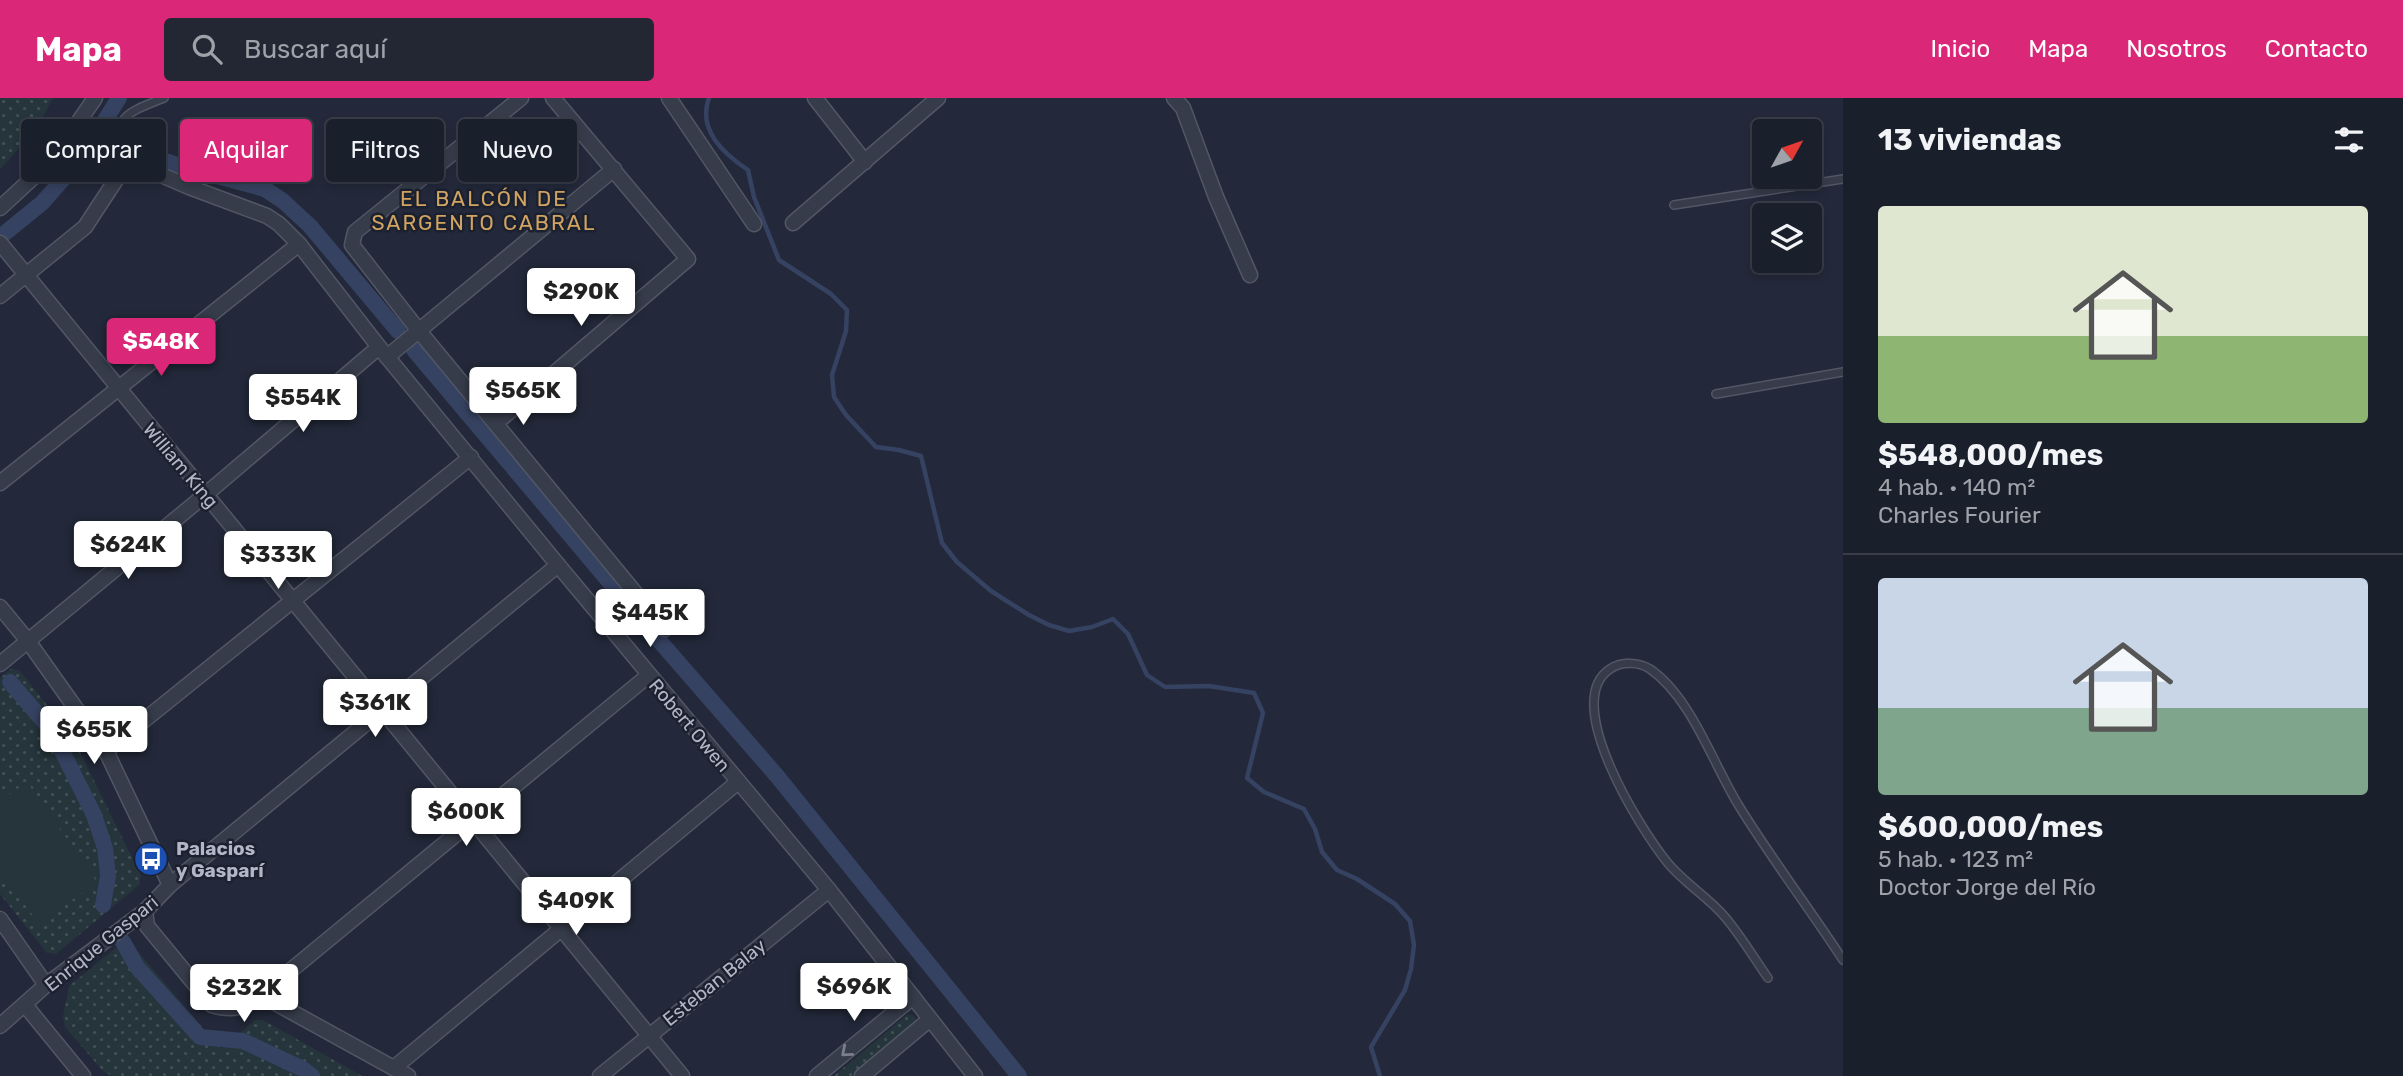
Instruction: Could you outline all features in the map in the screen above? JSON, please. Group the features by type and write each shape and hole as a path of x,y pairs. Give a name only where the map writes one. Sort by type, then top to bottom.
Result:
{"street":[{"path":"0,208 53,159 95,98"},
{"path":"521,98 355,232 352,245 419,331 665,629"},
{"path":"496,422 688,260 553,98"},
{"path":"669,98 754,224"},
{"path":"815,98 865,162"},
{"path":"793,223 938,98"},
{"path":"1174,98 1184,108 1216,197 1250,275"},
{"path":"0,664 383,352 419,331 614,169"},
{"name":"Robert Owen","path":"166,177 267,216 299,244 383,352 829,890 975,1076"},
{"path":"0,296 85,227 114,182"},
{"path":"0,483 299,244"},
{"name":"William King","path":"5,248 682,1076"},
{"path":"106,751 471,457"},
{"name":"Enrique Gaspari","path":"0,1026 46,985 145,911 170,885 558,565"},
{"path":"0,607 28,641 106,751 170,885"},
{"path":"145,911 147,926 212,1005 228,1010 248,1006 649,675"},
{"path":"261,995 401,1072 561,927 737,782"},
{"name":"Esteban Balay","path":"600,1076 648,1034 829,890"},
{"path":"0,919 46,985"},
{"path":"817,1076 913,997"},
{"path":"25,1005 83,1076"},
{"path":"862,1076 929,1020"}],"lane":[{"path":"124,119 131,111 164,98"},
{"path":"1674,205 1843,179"},
{"path":"1716,394 1843,372"},
{"path":"1768,978 1724,916 1669,864 1629,804 1611,768 1597,727 1594,693 1601,678 1611,668 1627,663 1643,665 1670,687 1689,715 1735,800 1843,960"}],"shaded area":[{"path":"0,98 53,98 42,119 21,119 21,146 0,169"},
{"path":"11,669 19,670 73,738 141,876 139,885 56,954 47,953 0,894 0,678"},
{"path":"27,782 97,882 39,924 0,870 0,801"},
{"path":"117,947 134,947 221,1049 255,1020 263,1020 362,1076 112,1076 103,1071 65,1027 63,1017 69,986"},
{"path":"912,1014 916,1019 914,1024 852,1076 834,1076 907,1015"}],"waterway":[{"path":"0,237 42,203 80,160 119,98"},
{"path":"709,98 706,110 710,131 722,149 748,170 754,197 779,260 831,294 847,310 846,331 832,375 834,397 846,415 876,447 921,456 942,543 957,562 991,591 1049,625 1069,631 1092,627 1113,619 1128,634 1147,675 1165,687 1209,686 1254,693 1263,713 1247,778 1264,792 1304,809 1315,829 1322,852 1337,870 1357,879 1395,904 1410,921 1414,945 1405,990 1371,1047 1380,1076"},
{"path":"166,161 265,189 283,201 310,226 398,331"},
{"path":"414,350 777,776 1019,1076"},
{"path":"10,682 52,731 94,815 105,848 108,876 103,905"},
{"path":"123,942 137,967 200,1037 243,1041 303,1069 312,1076"}],"place":[{"name":"Palacios y Gasparí","path":"151,859"}],"district":[{"name":"EL BALCÓN DE SARGENTO CABRAL","path":"484,211"}]}
